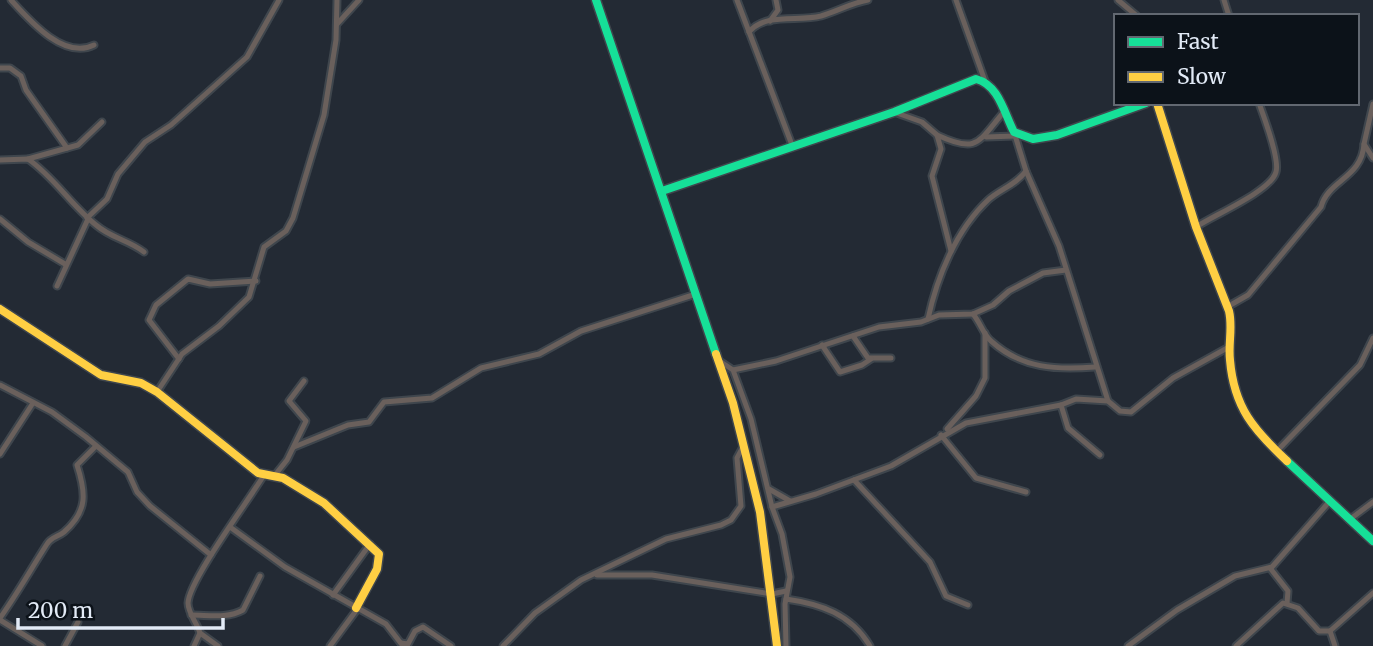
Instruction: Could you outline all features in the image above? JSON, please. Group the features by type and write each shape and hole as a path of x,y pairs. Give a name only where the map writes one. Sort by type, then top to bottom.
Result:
{"street":[{"path":"11,0 55,41 77,49 94,45"},
{"path":"57,286 88,218 107,199 118,174 145,142 171,125 247,57 279,0"},
{"path":"157,392 179,359 249,297 256,281 264,247 286,231 298,207 324,115 337,24 337,0"},
{"path":"337,24 359,0"},
{"path":"596,0 721,362 744,444 760,512 772,594 776,646"},
{"path":"737,0 792,145"},
{"path":"770,21 778,10 776,0"},
{"path":"748,32 759,23 818,17 849,4 868,0"},
{"path":"956,0 985,81"},
{"path":"1118,0 1135,14"},
{"path":"0,68 10,68 21,76 26,90 67,148"},
{"path":"662,191 894,111 954,85 976,79 985,81 994,88 1014,134 1026,171 1048,218 1108,401"},
{"path":"1227,307 1241,301 1256,286 1280,252 1321,207 1324,198 1362,161 1373,104"},
{"path":"986,137 1014,134 1033,139 1043,138 1140,105"},
{"path":"1158,105 1196,227 1232,324 1228,347 1246,418 1276,452 1373,541"},
{"path":"1196,227 1259,190 1275,176 1277,164 1260,105"},
{"path":"894,111 922,122 937,135 963,145 975,144 986,137 1003,113"},
{"path":"0,160 28,159 78,145 90,137 103,122"},
{"path":"937,135 941,149 932,176 951,251"},
{"path":"1364,144 1373,158"},
{"path":"28,159 111,237 130,242 144,252"},
{"path":"928,319 951,251 983,205 1018,181 1026,171"},
{"path":"0,219 28,242 65,264"},
{"path":"733,370 754,367 879,327 940,315 973,314 993,305 1009,291 1043,272 1066,270"},
{"path":"179,359 149,320 156,305 188,279 210,284 256,281"},
{"path":"294,447 348,425 369,422 384,402 432,398 481,368 539,354 581,331 696,294"},
{"path":"0,309 101,375 141,383 157,392 208,436 264,475 275,475 324,503 371,544 379,554 377,569 357,608 330,646"},
{"path":"973,314 993,343 1043,368 1096,367"},
{"path":"942,434 976,396 985,378 985,332"},
{"path":"853,336 864,356 871,359 891,358"},
{"path":"1276,452 1360,366 1373,338"},
{"path":"822,345 840,372 871,359"},
{"path":"772,507 902,461 942,434 966,423 1061,405 1074,399 1108,401 1124,413 1136,410 1173,378 1228,347"},
{"path":"721,362 733,370 751,419 772,507 782,534 790,577 786,591 786,646"},
{"path":"275,475 294,447 306,421 289,402 289,397 304,381"},
{"path":"0,385 71,424 128,472 137,492 150,506 211,555"},
{"path":"0,454 33,403"},
{"path":"1061,405 1068,428 1100,455"},
{"path":"942,434 975,478 1026,492"},
{"path":"503,646 548,602 593,575 666,539 703,531 731,520 741,506 737,458 744,444"},
{"path":"42,646 0,619 38,562 48,541 61,535 78,517 85,495 77,465 96,446"},
{"path":"218,646 200,633 191,615 188,600 211,555 264,475"},
{"path":"853,480 930,562 946,596 968,605"},
{"path":"769,489 781,499 791,501"},
{"path":"1128,646 1177,610 1235,576 1270,568 1329,502"},
{"path":"1349,520 1373,502"},
{"path":"230,527 285,567 386,624 402,644 407,645 415,631 423,627 451,646"},
{"path":"333,595 371,544"},
{"path":"1270,568 1288,591 1287,603"},
{"path":"593,575 652,575 772,594 786,591"},
{"path":"191,615 223,616 239,613 260,576"},
{"path":"1237,646 1279,606 1287,603 1298,608 1319,631 1330,631 1373,593"},
{"path":"786,599 817,605 838,614 855,626 870,646"},
{"path":"65,646 78,622"},
{"path":"1330,631 1335,646"},
{"path":"194,646 200,633"}],"traffic: fast":[{"path":"596,0 716,354"},
{"path":"662,191 894,112 976,79 984,82 995,93 1014,132 1033,139 1057,135 1140,105"},
{"path":"1287,461 1373,541"}],"traffic: slow":[{"path":"1158,105 1196,227 1229,311 1230,360 1236,392 1256,428 1287,461"},
{"path":"0,309 101,375 141,383 157,392 258,473 283,478 324,503 379,554 377,569 356,608"},
{"path":"716,354 733,403 760,512 777,646"}]}
